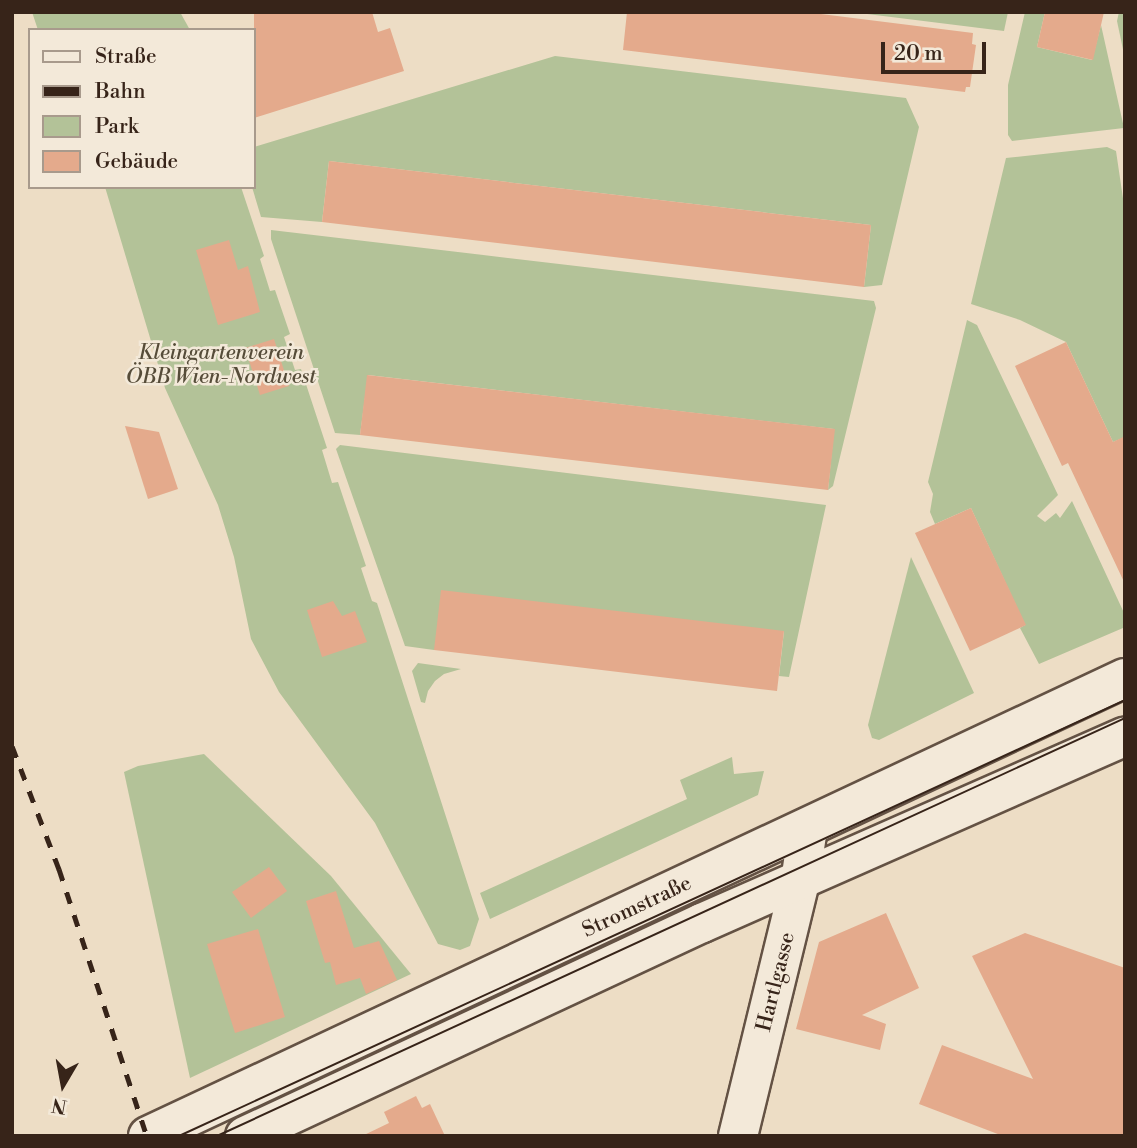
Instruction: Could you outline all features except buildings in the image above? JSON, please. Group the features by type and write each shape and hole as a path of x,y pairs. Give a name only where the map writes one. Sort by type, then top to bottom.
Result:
{"main road":[{"name":"Stromstraße","path":"148,1136 1125,678"},
{"name":"Stromstraße","path":"245,1136 690,929 1125,736"},
{"name":"Hartlgasse","path":"738,1136 800,881 808,828"}],"green space":[{"path":"32,12 180,12 189,28 37,28"},
{"path":"851,12 1008,12 1004,31"},
{"path":"1025,12 1045,12 1037,47 1092,60 1101,25 1124,128 1012,141 1008,135 1008,85"},
{"path":"1119,12 1125,12 1125,59 1117,21"},
{"path":"555,56 906,98 919,127 882,285 864,287 871,225 329,161 322,222 261,217 253,189 256,189 256,146"},
{"path":"1107,147 1116,151 1125,212 1125,437 1113,442 1066,342 1020,320 971,304 1006,158"},
{"name":"Kleingartenverein ÖBB Wien-Nordwest","path":"106,189 242,189 264,256 260,259 270,291 275,290 290,334 284,337 295,370 301,369 327,448 322,450 332,483 338,482 366,566 361,568 372,601 377,603 479,919 470,946 460,950 438,944 375,823 279,692 251,639 234,557 218,505 165,388"},
{"path":"271,230 874,301 876,308 833,486 828,490 834,429 368,375 360,435 335,433 271,239"},
{"path":"967,320 977,325 1058,495 1037,516 1045,522 1056,513 1060,518 1072,501 1125,615 1123,628 1039,664 1020,628 1025,625 971,508 935,524 930,512 933,494 928,482"},
{"path":"340,445 826,505 789,677 779,676 784,631 434,650 405,646 336,449"},
{"path":"911,557 974,693 879,740 872,738 868,725"},
{"path":"418,663 461,669 444,674 435,681 428,691 425,703 421,702 412,671"},
{"path":"204,754 331,876 411,974 190,1078 124,772 138,766"},
{"path":"732,757 734,774 764,771 758,795 490,919 480,893 687,799 680,780"}],"tram line":[{"path":"179,1136 1125,700"},
{"path":"217,1136 1125,718"}],"railway":[{"path":"12,746 59,869 147,1136"}]}
